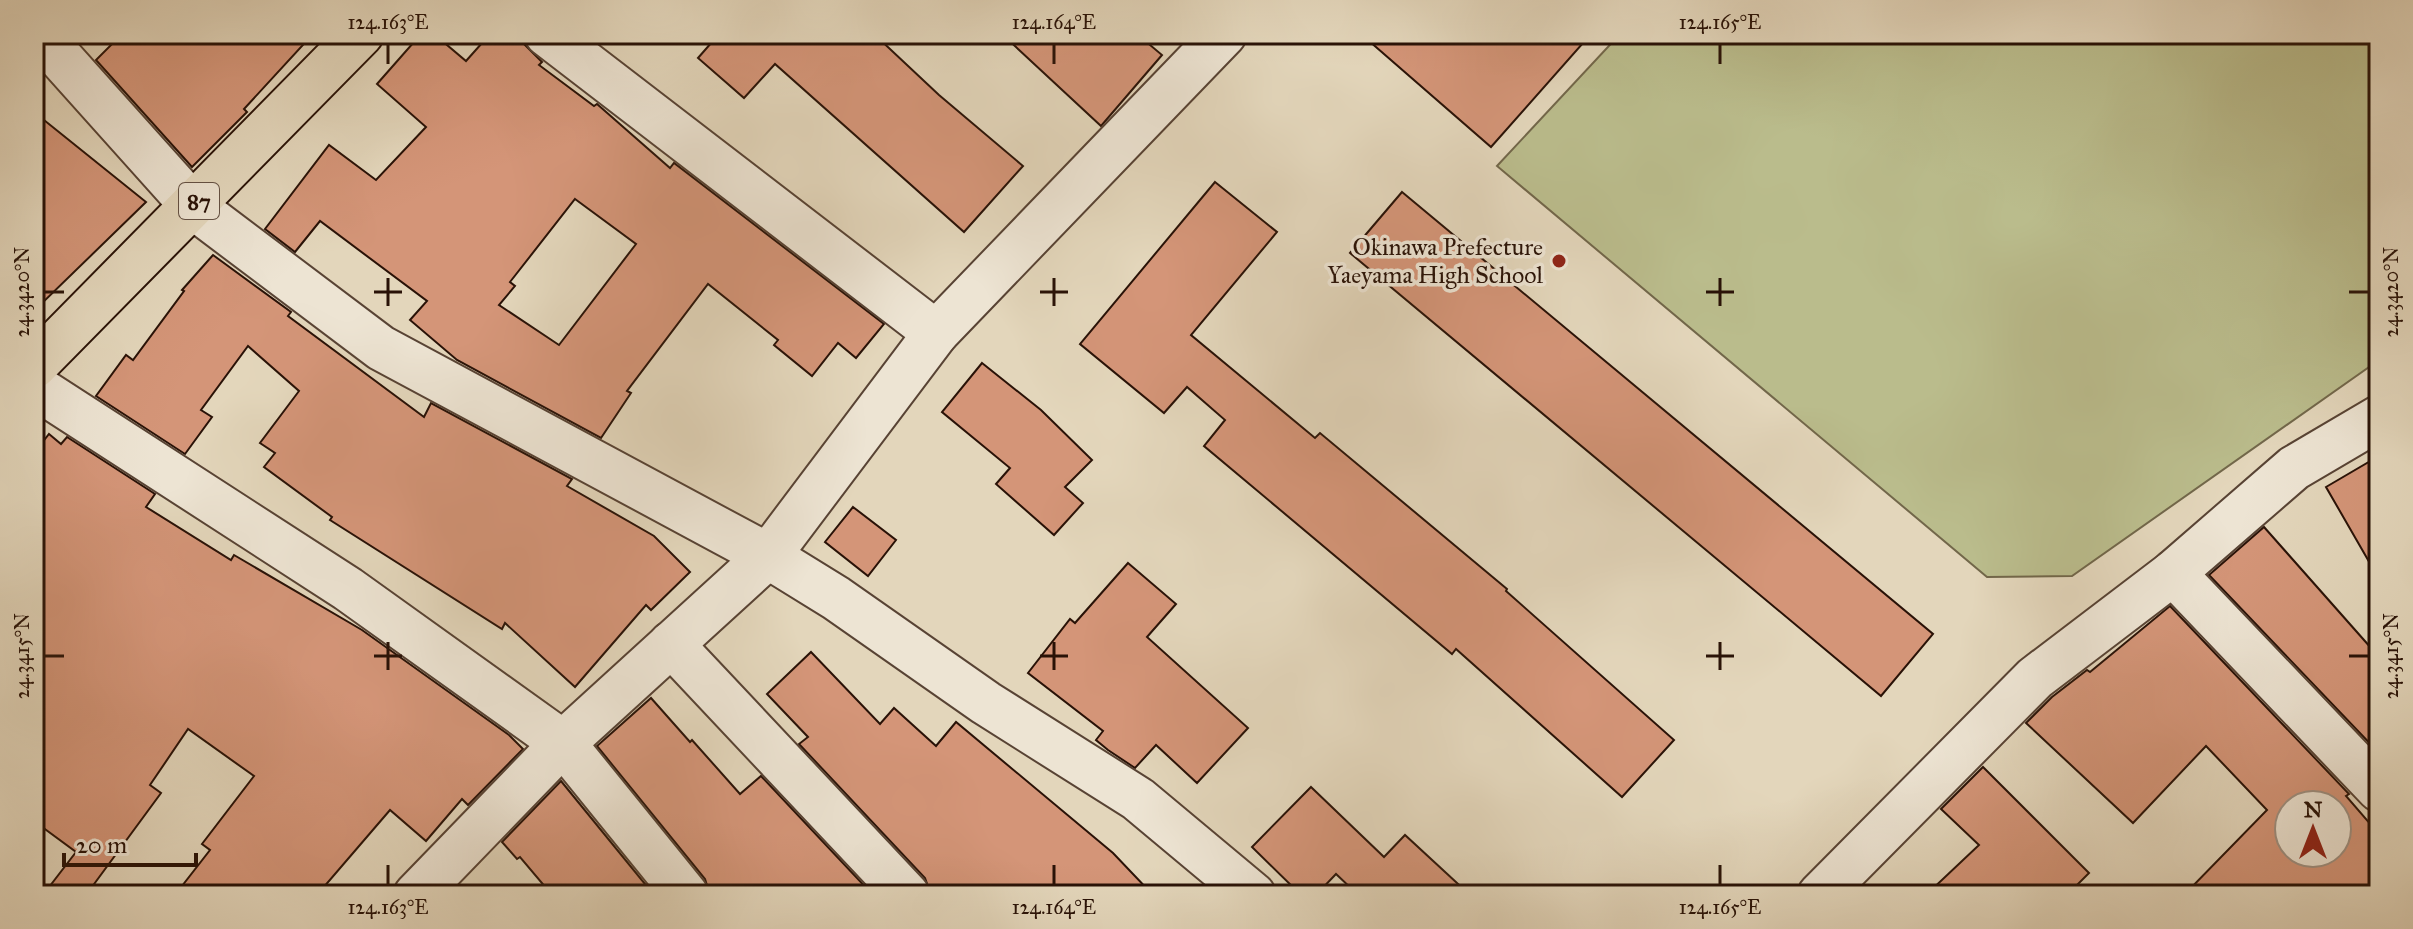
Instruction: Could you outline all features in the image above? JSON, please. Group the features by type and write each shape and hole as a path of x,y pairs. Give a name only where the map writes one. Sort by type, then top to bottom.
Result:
{"main road":[{"name":"87","path":"34,366 194,207 361,34"}],"street":[{"path":"39,34 194,207 381,348 768,556 836,598 986,703 1138,799 1253,895"},
{"path":"547,34 936,333"},
{"path":"416,895 563,743 768,556 936,333 1224,34"},
{"path":"34,386 348,589 563,743 686,895"},
{"path":"1820,895 2035,678 2173,573 2294,468 2379,418"},
{"path":"2173,573 2379,789"},
{"path":"671,644 907,895"}],"green space":[{"path":"1620,34 2379,34 2379,360 2072,576 1987,577 1497,166"}],"building":[{"path":"122,34 313,34 244,109 247,112 192,167 96,60"},
{"path":"421,34 434,34 466,61 490,34 514,34 542,62 539,65 594,106 597,104 670,168 674,163 884,324 856,358 838,343 812,376 774,345 778,340 708,284 627,391 631,393 601,438 457,360 410,320 427,301 320,221 295,252 265,229 329,145 376,180 426,127 377,84","holes":["575,199 636,244 559,345 499,305 515,286 510,282"]},
{"path":"719,34 874,34 939,95 1023,166 964,232 775,64 744,98 698,58"},
{"path":"1002,34 1137,34 1162,55 1101,126"},
{"path":"1361,34 1591,34 1491,147"},
{"path":"34,112 146,202 34,311"},
{"path":"1215,182 1277,232 1191,335 1315,438 1320,433 1507,589 1674,740 1622,797 1456,649 1452,654 1204,446 1225,420 1187,387 1164,413 1080,344"},
{"path":"1402,192 1933,634 1881,696 1350,253"},
{"path":"213,255 291,312 288,316 424,417 431,403 572,479 567,486 654,536 690,572 651,610 646,605 575,687 505,623 502,629 330,520 332,517 264,467 275,453 260,443 299,391 248,346 201,410 212,417 185,454 96,396 126,355 133,360 182,290"},
{"path":"982,363 1041,410 1092,460 1065,487 1083,503 1054,535 996,484 1010,468 942,412"},
{"path":"49,434 61,444 67,437 155,494 146,507 231,560 234,555 362,630 509,735 523,749 468,805 462,799 426,841 390,810 317,895 175,895 210,850 202,844 254,776 188,729 150,785 161,793 86,895 43,895 76,852 34,821 34,453"},
{"path":"2379,456 2379,579 2326,487"},
{"path":"853,507 896,540 868,576 825,542"},
{"path":"2264,527 2379,657 2379,753 2209,575"},
{"path":"1128,563 1176,604 1147,637 1248,728 1197,783 1156,745 1135,768 1096,740 1103,731 1028,673 1070,619 1075,623"},
{"path":"2170,606 2344,789 2273,789 2273,869 2353,869 2353,804 2379,834 2379,895 2184,895 2267,810 2206,746 2133,823 2026,723 2052,697 2087,670 2090,672"},
{"path":"811,652 880,724 894,708 936,746 956,722 1113,853 1153,895 931,895 925,878 799,744 808,737 767,694"},
{"path":"651,698 740,794 761,776 873,895 710,895 705,879 597,746"},
{"path":"1983,767 2089,873 2067,895 1926,895 1979,845 1941,809"},
{"path":"561,781 654,895 552,895 520,857 517,859 502,842"},
{"path":"1311,787 1384,857 1405,835 1470,895 1349,895 1353,890 1336,874 1316,895 1301,895 1252,847"}],"place":[{"name":"Okinawa Prefecture Yaeyama High School","path":"1559,261"}]}
